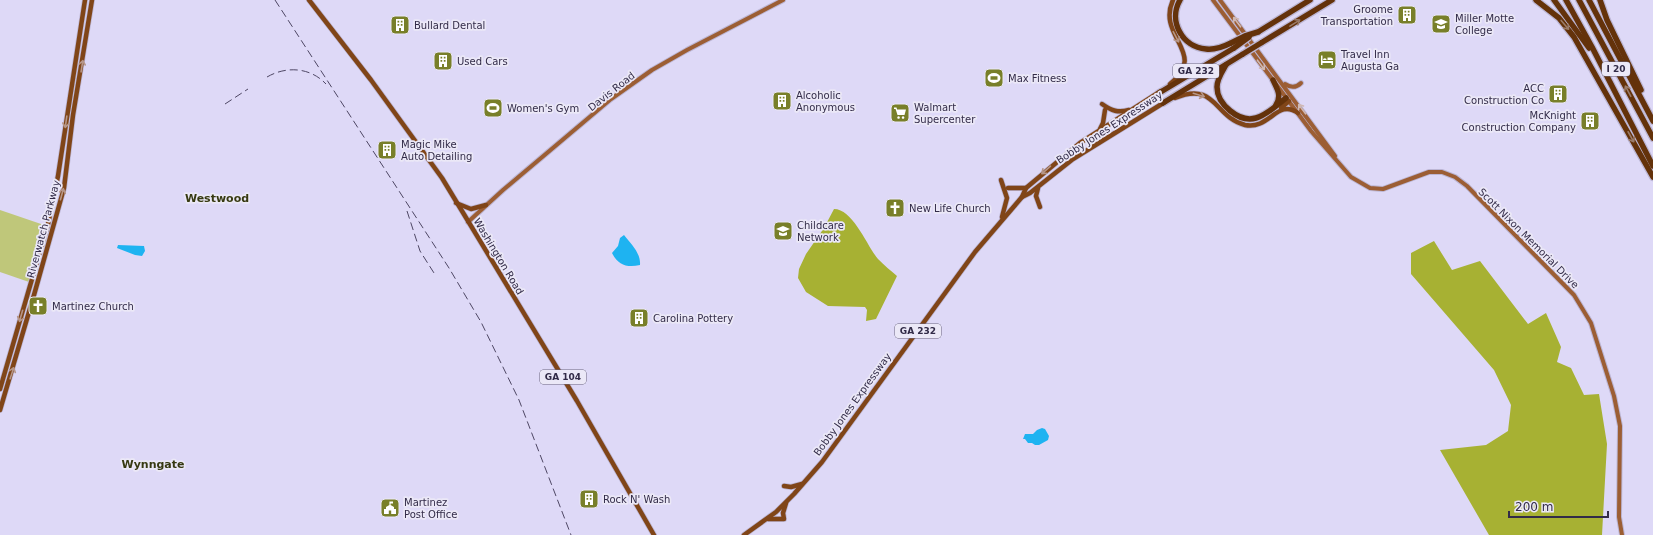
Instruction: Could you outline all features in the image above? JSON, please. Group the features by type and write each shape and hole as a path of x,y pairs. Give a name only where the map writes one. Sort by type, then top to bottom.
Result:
{"highway":[{"path":"1180,0 1175,14 1178,30 1185,40 1196,47 1207,49 1232,46 1245,36 1258,32 1310,0"},
{"name":"Bobby Jones Expressway","path":"1162,103 1332,0"},
{"path":"1536,0 1559,18 1574,37 1653,177"},
{"path":"1554,0 1589,48 1595,53"},
{"name":"I 20","path":"1566,0 1653,166"},
{"name":"I 20","path":"1579,0 1653,138"},
{"path":"1589,0 1653,121"},
{"path":"1600,0 1612,30 1653,115"},
{"name":"Bobby Jones Expressway","path":"1159,93 1232,46"},
{"path":"1226,65 1219,78 1217,90 1221,100 1232,112 1241,118 1253,119 1261,116 1290,98"},
{"path":"1275,77 1280,93 1279,101 1275,107"}],"main road":[{"name":"Riverwatch Parkway","path":"0,389 48,224 58,176 85,0"},
{"name":"Riverwatch Parkway","path":"0,410 64,188 73,115 92,0"},
{"name":"Washington Road","path":"309,0 371,80 442,178 577,401 654,535"},
{"name":"Davis Road","path":"468,222 486,205 611,100 652,70 783,0"},
{"path":"1159,93 1178,77 1185,64 1183,51 1174,35 1170,23 1169,12 1173,0"},
{"name":"Scott Nixon Memorial Drive","path":"1213,0 1275,77"},
{"name":"Scott Nixon Memorial Drive","path":"1220,0 1290,98 1334,154 1338,162"},
{"path":"1275,77 1290,87 1296,87 1301,83"},
{"path":"1162,103 1186,93 1195,92 1210,99 1233,119 1248,125 1258,125 1265,122 1284,108 1292,109 1298,113"},
{"name":"Bobby Jones Expressway","path":"744,535 766,519 786,501 822,462 975,252 1022,197 1026,188 1054,163 1100,130 1159,93"},
{"path":"1248,125 1256,124 1265,120 1290,98"},
{"name":"Scott Nixon Memorial Drive","path":"1290,98 1298,113 1318,140 1351,177 1370,188 1383,189 1429,172 1442,172 1455,177 1466,186 1574,295 1591,323 1614,396 1620,426 1619,517 1622,535"},
{"name":"Bobby Jones Expressway","path":"1022,197 1030,193 1073,159 1162,103"},
{"path":"1102,104 1110,110 1118,112 1135,108"},
{"path":"1100,130 1103,123 1105,110"},
{"path":"1001,180 1007,198 1001,220"},
{"path":"1040,185 1036,196 1040,207"},
{"path":"1008,188 1026,188"},
{"path":"456,203 471,209 486,205"},
{"path":"784,486 791,488 802,484"},
{"path":"766,519 784,519 783,512 786,501"}],"green space":[{"path":"834,209 841,211 853,221 878,259 897,276 876,319 866,321 867,310 865,307 828,306 806,292 798,278 799,269 806,254 824,228"},
{"path":"0,210 44,225 29,282 0,272"},
{"path":"1434,241 1452,270 1480,261 1528,324 1546,313 1561,347 1557,362 1571,368 1584,395 1599,394 1607,444 1602,535 1489,535 1440,450 1486,445 1508,431 1511,405 1494,370 1411,274 1411,253"}],"water":[{"path":"624,235 637,253 640,265 623,265 614,257 612,253 618,246 620,238"},
{"path":"118,245 144,246 145,251 142,256 135,255 117,248"},
{"path":"1042,428 1045,429 1049,436 1048,440 1039,445 1035,445 1028,443 1025,439 1023,439 1025,434 1033,434"}],"railway":[{"path":"275,0 449,268 481,322 519,400 571,535"},
{"path":"267,77 282,71 298,70 313,74 326,84"},
{"path":"225,104 248,89"},
{"path":"407,211 420,251 434,273"}],"place":[{"name":"Groome Transportation","path":"1407,15"},
{"name":"Miller Motte College","path":"1441,24"},
{"name":"Bullard Dental","path":"400,25"},
{"name":"Travel Inn Augusta Ga","path":"1327,60"},
{"name":"Used Cars","path":"443,61"},
{"name":"Max Fitness","path":"994,78"},
{"name":"ACC Construction Co","path":"1558,94"},
{"name":"Alcoholic Anonymous","path":"782,101"},
{"name":"Women's Gym","path":"493,108"},
{"name":"Walmart Supercenter","path":"900,113"},
{"name":"McKnight Construction Company","path":"1590,121"},
{"name":"Magic Mike Auto Detailing","path":"387,150"},
{"name":"New Life Church","path":"895,208"},
{"name":"Childcare Network","path":"783,231"},
{"name":"Martinez Church","path":"38,306"},
{"name":"Carolina Pottery","path":"639,318"},
{"name":"Rock N' Wash","path":"589,499"},
{"name":"Martinez Post Office","path":"390,508"}],"district":[{"name":"Westwood","path":"217,198"},
{"name":"Wynngate","path":"153,464"}]}
